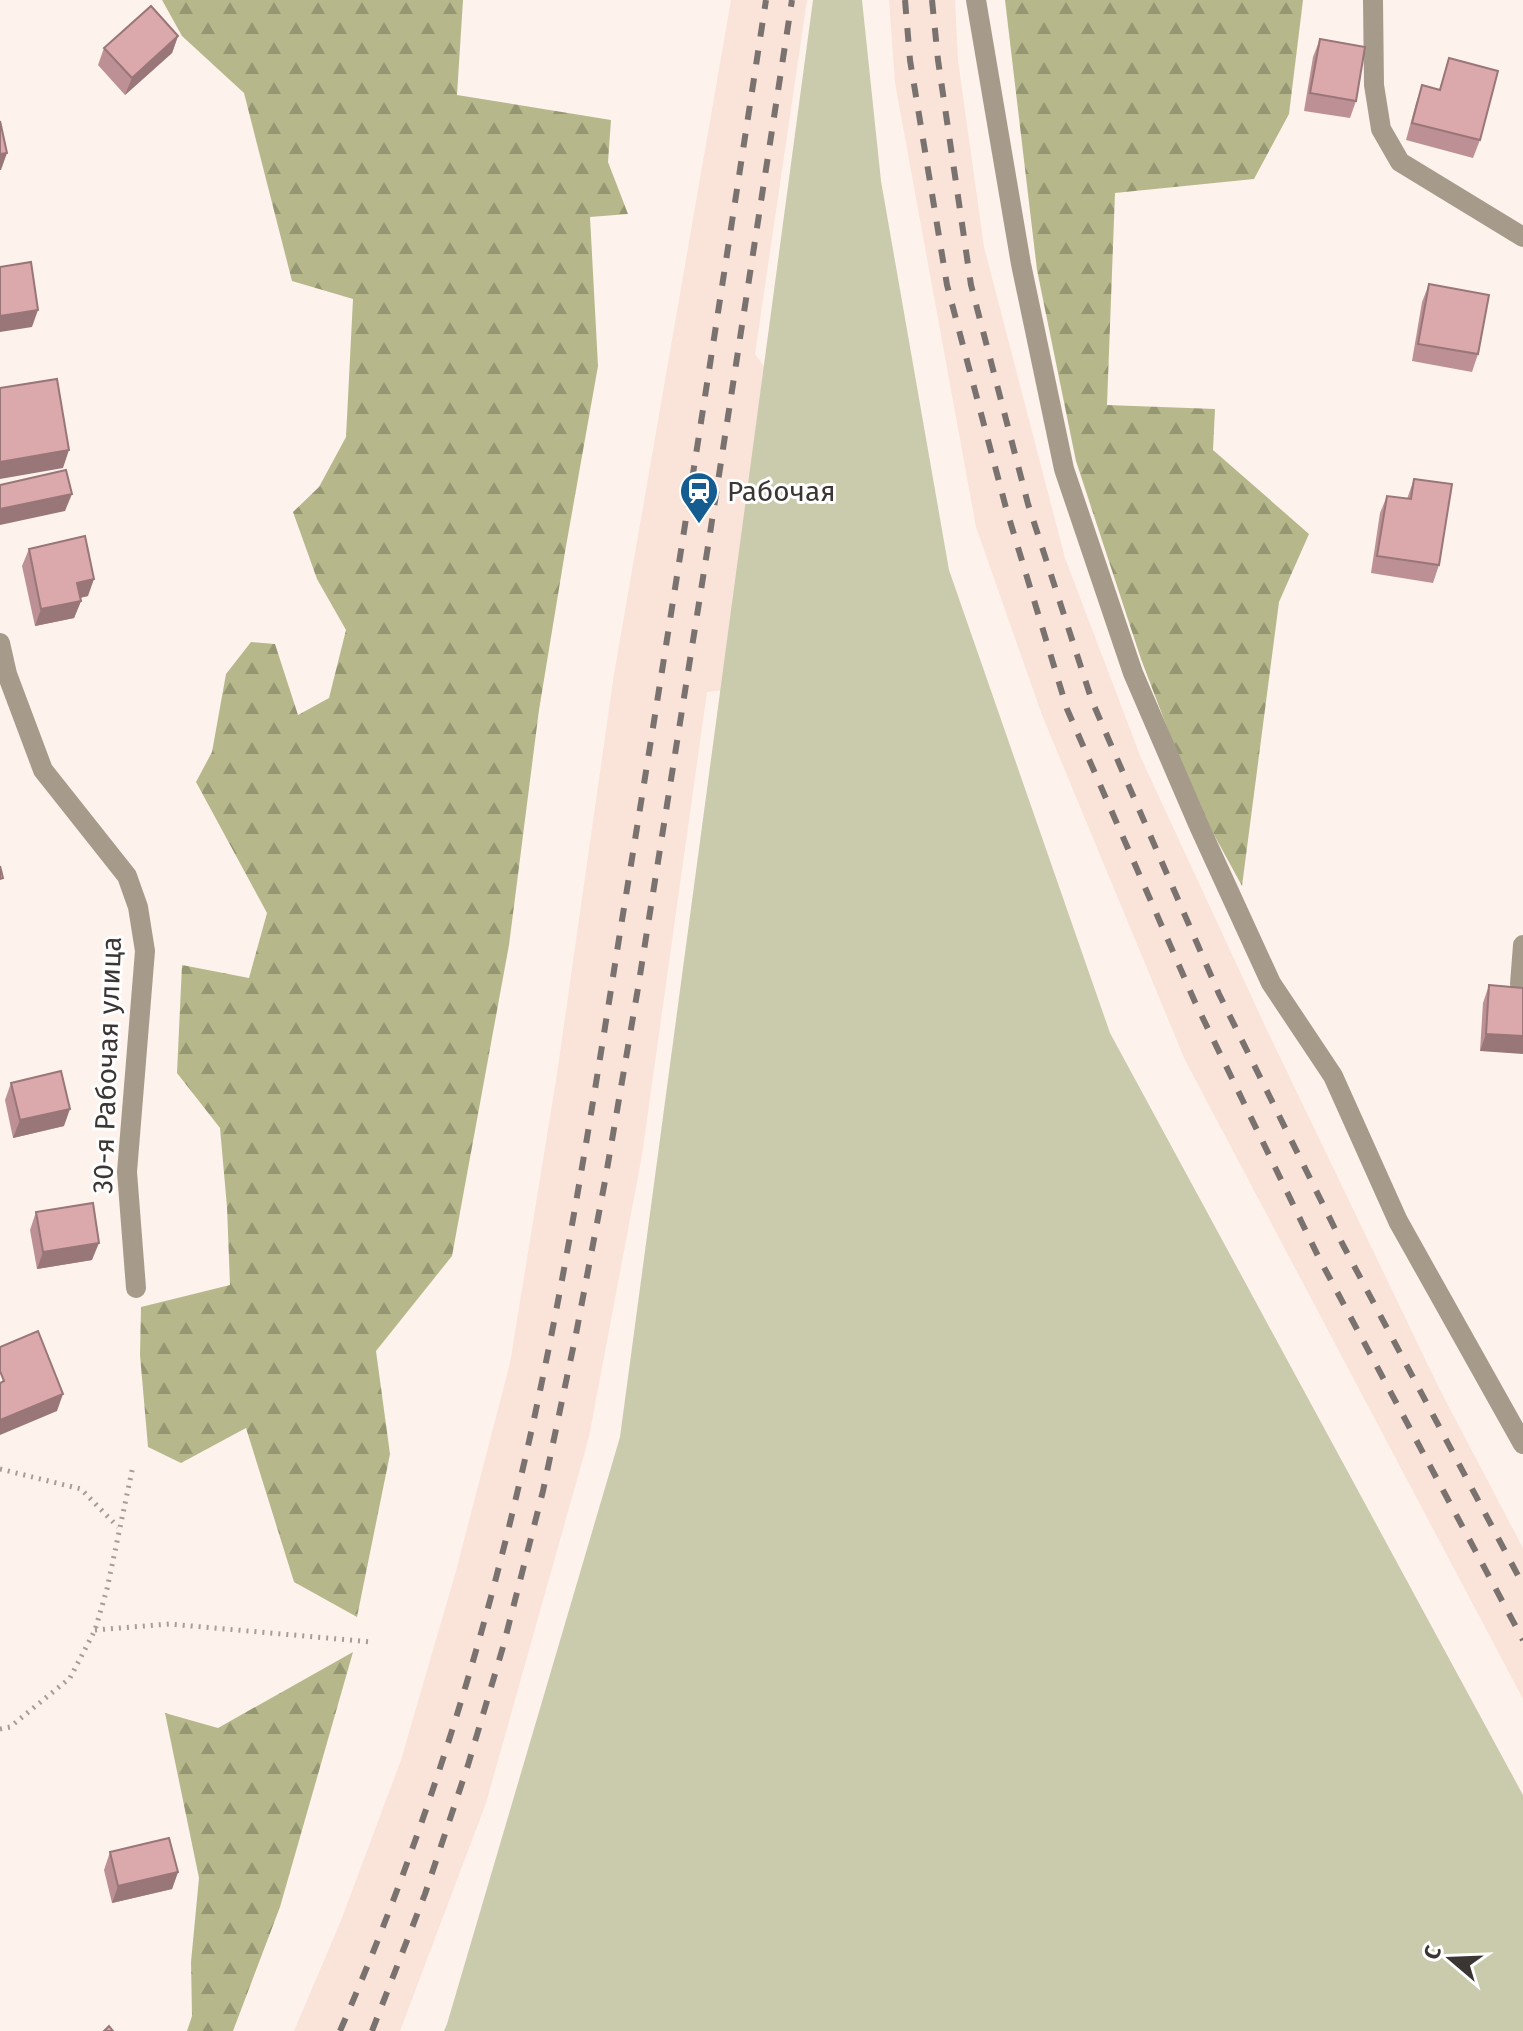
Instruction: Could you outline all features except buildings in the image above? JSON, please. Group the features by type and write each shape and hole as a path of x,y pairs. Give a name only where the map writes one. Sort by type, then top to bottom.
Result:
{"street":[{"path":"976,0 1021,264 1064,469 1133,673 1271,983 1333,1076 1398,1221 1523,1444"},
{"path":"1373,0 1374,85 1381,129 1400,162 1523,237"},
{"name":"30-я Рабочая улица","path":"0,643 7,674 43,770 127,876 138,907 145,951 127,1172 136,1288"},
{"path":"1521,984 1523,945"}],"path":[{"path":"0,1729 10,1727 70,1678 95,1630 107,1589 133,1466"},
{"path":"0,1469 81,1489 119,1528"},
{"path":"95,1630 169,1624 372,1642"}],"shaded area":[{"path":"731,0 807,0 755,354 772,378 724,690 707,692 642,1155 589,1437 486,1803 400,2031 294,2031 340,1923 401,1760 456,1571 510,1363 557,1074 614,674"},
{"path":"889,0 955,0 958,60 984,247 1065,558 1141,758 1267,1030 1440,1390 1523,1548 1523,1699 1185,1060 1042,715 976,527 895,83"}],"green space":[{"path":"162,0 463,0 457,95 611,120 608,162 628,214 590,217 598,366 539,710 509,945 452,1256 376,1351 390,1454 357,1617 294,1582 246,1428 181,1463 148,1447 140,1355 141,1307 230,1285 220,1128 177,1073 182,965 249,978 267,913 196,782 212,752 226,674 251,642 275,644 298,715 329,698 346,630 317,579 293,512 319,487 346,437 353,299 292,281 244,93 182,36"},
{"path":"813,0 862,0 881,181 949,570 1110,1033 1523,1795 1523,2031 444,2031 620,1437"},
{"path":"1005,0 1303,0 1289,114 1254,179 1115,193 1107,405 1215,409 1213,450 1309,534 1279,602 1242,886 1194,798 1141,659 1076,461 1037,270"},
{"path":"353,1652 280,1907 233,2031 187,2031 192,2016 191,1962 199,1878 165,1713 218,1728"}],"railway":[{"path":"340,2031 419,1831 464,1693 502,1554 535,1415 576,1204 766,0"},
{"path":"372,2031 425,1894 503,1647 543,1491 576,1334 638,988 792,0"},
{"path":"905,0 910,60 947,285 1006,508 1067,709 1195,1002 1319,1258 1523,1640"},
{"path":"932,0 971,285 1028,504 1092,701 1219,994 1343,1245 1523,1585"}],"place":[{"name":"Рабочая","path":"699,525"}]}
